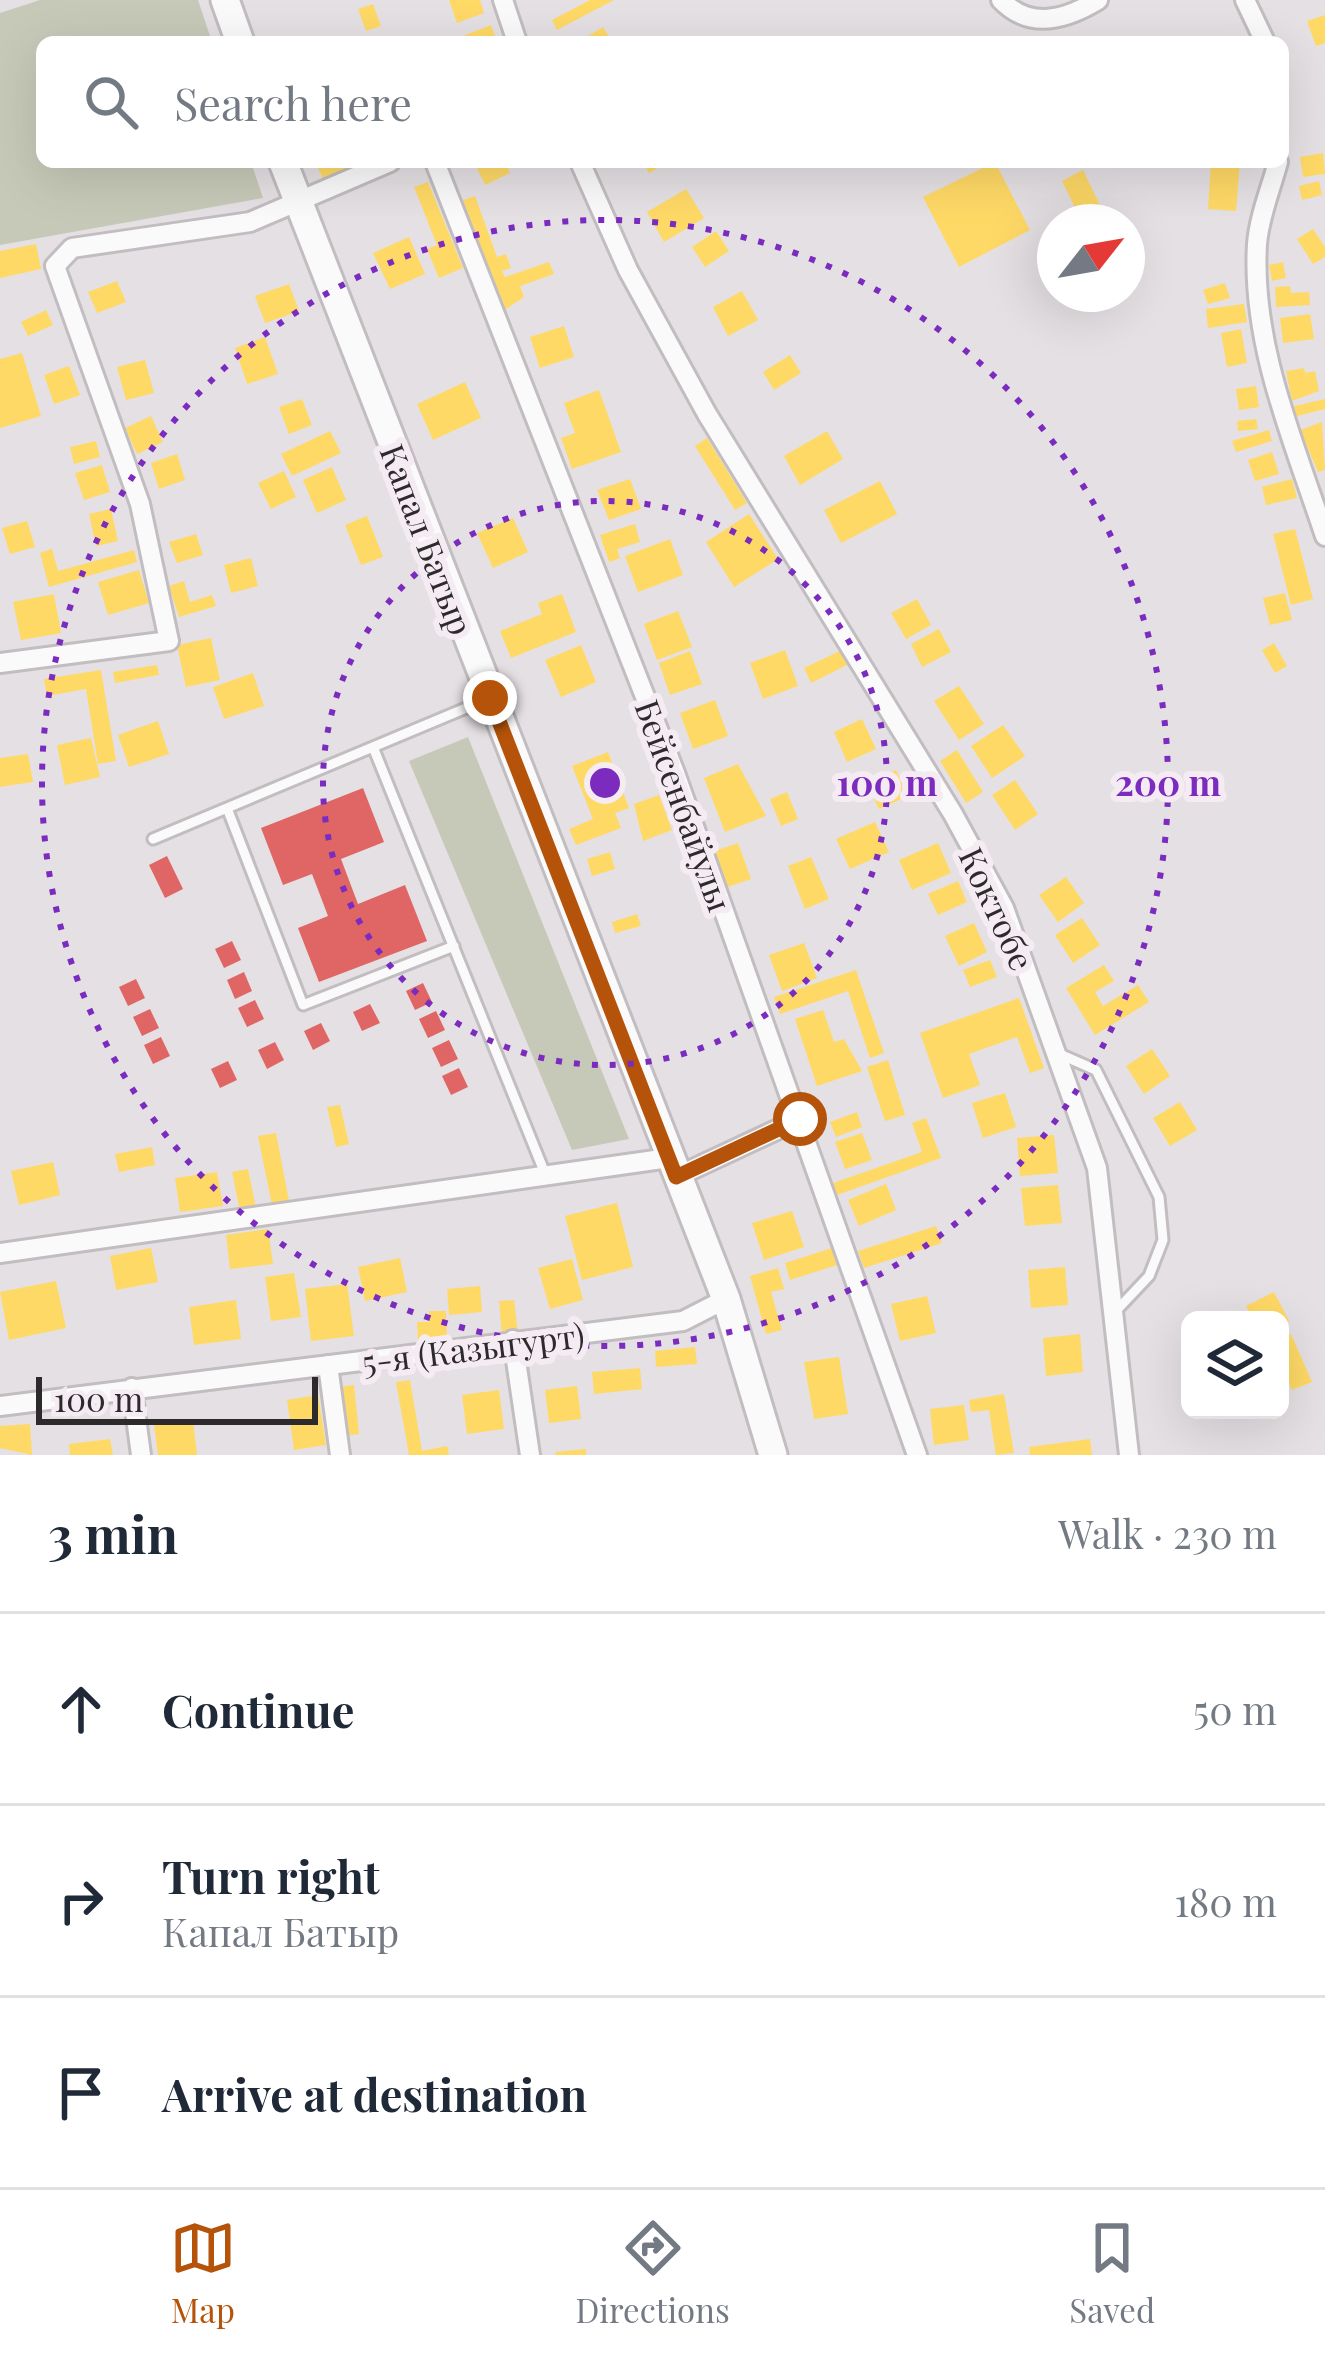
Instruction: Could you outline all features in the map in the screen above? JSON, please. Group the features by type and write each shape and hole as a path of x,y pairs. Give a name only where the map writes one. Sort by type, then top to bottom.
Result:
{"main road":[{"path":"224,0 238,36"},
{"name":"Капал Батыр","path":"285,168 726,1299 773,1455"}],"street":[{"path":"503,0 515,36"},
{"path":"1000,0 1016,16 1042,21 1076,14 1098,0"},
{"path":"1245,0 1262,36"},
{"path":"0,663 169,640 140,504 55,266 72,248 250,222 299,206 378,168"},
{"name":"Бейсенбайулы","path":"437,168 675,773 917,1455"},
{"name":"Коктобе","path":"583,168 628,270 707,414 952,814 1004,908 1097,1168 1129,1455"},
{"path":"1276,168 1257,238 1257,297 1273,379 1325,536"},
{"path":"0,1253 546,1176 673,1168 800,1119"},
{"name":"5-я (Казыгурт)","path":"0,1406 683,1321 726,1299"},
{"path":"512,1340 530,1455"},
{"path":"328,1365 340,1455"},
{"path":"132,1388 141,1455"}],"lane":[{"path":"153,839 490,698"},
{"path":"373,747 546,1176"},
{"path":"227,808 303,1005 454,946"},
{"path":"1057,1053 1096,1070 1160,1197 1163,1240 1149,1276 1115,1312"}],"green space":[{"path":"40,0 198,0 210,36 36,36 36,168 253,168 263,198 0,245 0,13"},
{"path":"468,737 629,1139 572,1150 409,761"}],"building: Homes":[{"path":"449,0 480,0 484,13 457,23"},
{"path":"590,0 614,0 557,30 552,20"},
{"path":"373,4 381,26 366,31 358,9"},
{"path":"1325,15 1325,43 1316,46 1307,21"},
{"path":"491,25 495,36 463,36"},
{"path":"603,27 608,36 588,36"},
{"path":"1323,153 1325,174 1303,177 1300,157"},
{"path":"318,168 357,168 325,183"},
{"path":"477,168 508,168 510,173 485,185"},
{"path":"983,168 998,168 1030,230 959,267 923,197"},
{"path":"1211,168 1240,168 1236,211 1208,209"},
{"path":"1083,170 1099,204 1073,204 1062,181"},
{"path":"1319,181 1322,195 1302,200 1299,186"},
{"path":"428,182 463,268 439,278 427,249 437,245 414,187"},
{"path":"686,189 704,218 664,242 647,212"},
{"path":"475,196 497,257 506,254 511,268 502,271 505,277 549,262 554,274 520,286 524,297 503,311 463,200"},
{"path":"1313,229 1325,247 1325,257 1313,264 1297,239"},
{"path":"716,231 729,251 705,267 692,247"},
{"path":"409,237 425,274 390,289 373,253"},
{"path":"36,244 41,269 0,278 0,251"},
{"path":"1283,262 1286,278 1272,281 1269,265"},
{"path":"117,281 126,302 97,313 88,292"},
{"path":"1225,283 1230,298 1208,304 1203,290"},
{"path":"289,284 299,311 265,323 255,296"},
{"path":"1290,286 1291,293 1309,292 1310,305 1276,307 1275,287"},
{"path":"742,291 758,320 728,336 713,307"},
{"path":"1244,304 1247,322 1208,328 1206,309"},
{"path":"46,310 53,325 28,336 21,322"},
{"path":"1310,314 1314,339 1283,343 1280,318"},
{"path":"564,326 574,357 540,368 530,337"},
{"path":"1241,329 1247,363 1227,367 1221,333"},
{"path":"265,337 278,374 247,384 235,348"},
{"path":"22,353 41,416 0,428 0,359"},
{"path":"790,355 801,373 774,390 763,372"},
{"path":"145,360 154,393 126,400 117,367"},
{"path":"69,366 80,395 54,404 44,375"},
{"path":"1304,368 1305,373 1315,371 1319,391 1292,401 1286,371"},
{"path":"465,382 481,418 433,440 417,404"},
{"path":"1256,386 1259,407 1239,410 1236,389"},
{"path":"599,390 621,452 572,469 561,438 575,433 564,403"},
{"path":"302,399 312,425 289,434 279,407"},
{"path":"1325,399 1325,409 1293,417 1290,407"},
{"path":"151,416 163,442 137,454 125,428"},
{"path":"1256,419 1258,429 1238,431 1237,421"},
{"path":"1322,422 1325,470 1318,472 1300,430"},
{"path":"1269,430 1272,441 1236,452 1232,441"},
{"path":"330,431 341,453 292,476 281,454"},
{"path":"827,431 843,459 800,485 784,456"},
{"path":"707,438 747,503 735,510 695,446"},
{"path":"96,441 100,457 74,464 70,447"},
{"path":"1272,452 1279,474 1255,481 1248,460"},
{"path":"177,454 185,480 159,489 151,463"},
{"path":"102,465 110,492 84,500 75,473"},
{"path":"332,467 346,500 317,513 303,480"},
{"path":"284,471 296,497 271,509 258,483"},
{"path":"630,479 641,509 609,520 597,490"},
{"path":"1292,479 1297,498 1266,505 1262,487"},
{"path":"880,481 897,514 841,543 824,510"},
{"path":"111,509 118,541 96,546 89,514"},
{"path":"749,514 778,559 734,587 706,542"},
{"path":"367,516 383,557 361,565 345,525"},
{"path":"513,518 528,552 493,568 477,533"},
{"path":"27,521 35,547 10,554 2,528"},
{"path":"635,524 640,542 617,549 620,558 609,562 600,535"},
{"path":"1295,529 1313,599 1291,605 1273,534"},
{"path":"196,534 203,555 177,563 169,542"},
{"path":"670,539 683,575 638,592 625,556"},
{"path":"52,549 58,571 134,550 137,562 49,587 40,553"},
{"path":"251,558 258,586 231,593 224,565"},
{"path":"139,570 149,603 108,615 98,582"},
{"path":"184,581 190,602 212,595 216,606 179,617 169,586"},
{"path":"1285,593 1292,620 1270,625 1263,598"},
{"path":"54,594 61,633 21,640 13,602"},
{"path":"562,594 576,632 511,658 500,631 542,614 538,603"},
{"path":"917,599 931,625 906,639 891,613"},
{"path":"678,611 692,647 657,660 644,624"},
{"path":"939,629 951,652 922,667 911,644"},
{"path":"211,638 220,680 186,687 177,645"},
{"path":"1274,643 1287,666 1275,673 1262,650"},
{"path":"581,645 596,682 561,697 545,660"},
{"path":"785,650 798,686 763,699 750,663"},
{"path":"842,650 849,664 811,683 804,668"},
{"path":"690,651 702,684 670,695 659,663"},
{"path":"157,665 159,675 115,683 113,672"},
{"path":"101,670 116,761 98,764 86,689 47,696 44,679"},
{"path":"253,673 264,706 224,719 213,687"},
{"path":"959,686 984,724 959,740 934,701"},
{"path":"715,700 728,736 693,749 680,713"},
{"path":"862,719 876,749 847,762 834,732"},
{"path":"158,721 169,754 129,767 118,735"},
{"path":"1003,725 1025,756 992,778 971,746"},
{"path":"91,738 100,777 65,785 57,745"},
{"path":"957,750 983,792 966,803 940,761"},
{"path":"608,752 629,808 615,813 621,828 576,845 569,829 593,819 572,766"},
{"path":"28,754 33,782 0,787 0,758"},
{"path":"738,764 766,816 725,832 704,778"},
{"path":"896,770 908,796 879,809 867,783"},
{"path":"1015,780 1038,814 1015,830 992,795"},
{"path":"787,792 798,819 781,826 770,799"},
{"path":"659,795 672,830 643,841 634,804"},
{"path":"875,822 889,852 850,869 836,839"},
{"path":"738,843 751,879 725,888 712,852"},
{"path":"938,843 951,873 912,890 899,860"},
{"path":"610,852 615,869 592,876 587,859"},
{"path":"811,857 829,899 805,909 788,866"},
{"path":"1066,877 1084,903 1058,922 1039,895"},
{"path":"958,881 967,902 938,915 928,894"},
{"path":"637,914 641,926 615,933 612,922"},
{"path":"1082,918 1100,945 1073,963 1055,935"},
{"path":"974,923 987,952 959,966 945,936"},
{"path":"804,943 817,978 782,991 769,955"},
{"path":"990,960 997,977 970,987 963,970"},
{"path":"1104,965 1114,981 1095,992 1103,1006 1138,985 1149,1002 1095,1035 1066,988"},
{"path":"856,970 884,1053 870,1058 848,991 780,1014 774,997"},
{"path":"1019,998 1044,1068 1030,1073 1017,1037 969,1054 980,1085 943,1098 920,1033"},
{"path":"823,1010 834,1042 844,1039 862,1071 817,1086 795,1019"},
{"path":"1152,1049 1170,1076 1144,1094 1126,1066"},
{"path":"888,1060 905,1115 885,1121 867,1067"},
{"path":"1005,1093 1016,1127 983,1138 972,1103"},
{"path":"1180,1102 1197,1130 1170,1146 1153,1118"},
{"path":"340,1105 349,1144 336,1147 327,1107"},
{"path":"857,1112 862,1127 836,1137 830,1122"},
{"path":"926,1118 941,1158 837,1195 833,1183 922,1152 912,1123"},
{"path":"276,1133 289,1201 272,1205 258,1136"},
{"path":"862,1133 872,1160 845,1169 835,1142"},
{"path":"1054,1135 1058,1173 1020,1176 1017,1138"},
{"path":"152,1147 155,1165 119,1172 115,1154"},
{"path":"53,1162 60,1195 19,1205 11,1171"},
{"path":"248,1169 256,1208 240,1211 232,1172"},
{"path":"217,1172 223,1206 180,1212 175,1178"},
{"path":"886,1184 896,1210 859,1226 848,1200"},
{"path":"1058,1185 1062,1223 1025,1226 1021,1188"},
{"path":"617,1203 633,1267 582,1280 565,1216"},
{"path":"792,1211 804,1247 764,1260 752,1223"},
{"path":"936,1226 942,1243 864,1268 858,1251"},
{"path":"268,1229 273,1264 230,1269 226,1235"},
{"path":"151,1248 158,1282 116,1290 110,1256"},
{"path":"832,1248 837,1265 790,1280 785,1263"},
{"path":"400,1258 407,1292 365,1301 358,1267"},
{"path":"572,1259 583,1300 550,1309 538,1268"},
{"path":"1065,1267 1068,1305 1031,1308 1028,1270"},
{"path":"778,1268 784,1289 771,1292 782,1330 766,1334 750,1276"},
{"path":"294,1273 301,1317 271,1321 265,1277"},
{"path":"56,1281 66,1328 9,1340 0,1292"},
{"path":"347,1284 354,1336 311,1341 305,1289"},
{"path":"480,1286 482,1312 449,1315 447,1289"},
{"path":"1274,1292 1284,1311 1248,1311 1246,1306"},
{"path":"927,1296 936,1333 900,1341 891,1304"},
{"path":"236,1300 241,1339 194,1345 189,1307"},
{"path":"514,1300 518,1333 502,1335 499,1301"},
{"path":"429,1311 446,1311 447,1340 418,1341 417,1322 429,1322"},
{"path":"1080,1334 1083,1372 1046,1376 1043,1338"},
{"path":"1289,1335 1312,1382 1292,1390 1289,1383"},
{"path":"695,1347 697,1364 656,1367 655,1351"},
{"path":"839,1357 848,1414 814,1419 804,1362"},
{"path":"640,1368 642,1389 594,1394 592,1372"},
{"path":"410,1380 422,1451 447,1446 449,1455 409,1455 396,1382"},
{"path":"354,1385 359,1434 343,1436 338,1387"},
{"path":"577,1386 581,1419 549,1423 545,1390"},
{"path":"499,1390 504,1429 467,1434 462,1395"},
{"path":"1004,1394 1014,1453 996,1455 989,1410 971,1412 969,1400"},
{"path":"318,1395 326,1445 294,1450 287,1400"},
{"path":"964,1405 969,1440 934,1445 930,1409"},
{"path":"193,1420 197,1455 158,1455 154,1425"},
{"path":"30,1424 32,1455 0,1448 0,1426"},
{"path":"110,1439 113,1455 70,1455 69,1444"},
{"path":"1090,1439 1092,1455 1030,1455 1029,1447"},
{"path":"586,1449 586,1455 555,1452"}],"building: Shops":[{"path":"363,788 384,842 341,859 358,904 405,885 427,941 319,982 298,928 328,916 312,874 283,885 261,828"},
{"path":"167,856 183,889 165,898 149,865"},
{"path":"232,941 241,960 224,968 215,949"},
{"path":"244,972 252,991 235,999 227,980"},
{"path":"136,979 145,998 128,1006 119,987"},
{"path":"423,983 432,1002 415,1010 406,991"},
{"path":"255,1000 264,1019 247,1027 238,1008"},
{"path":"370,1004 380,1023 362,1031 353,1012"},
{"path":"150,1009 159,1028 142,1036 133,1017"},
{"path":"436,1011 445,1030 428,1038 419,1019"},
{"path":"321,1023 330,1041 313,1050 304,1031"},
{"path":"161,1037 170,1056 153,1064 144,1045"},
{"path":"449,1040 458,1059 441,1067 432,1048"},
{"path":"275,1042 284,1060 267,1069 258,1050"},
{"path":"228,1061 237,1080 220,1088 211,1069"},
{"path":"459,1068 468,1087 451,1095 442,1076"}],"route":[{"path":"490,698 676,1177 800,1119"}]}
